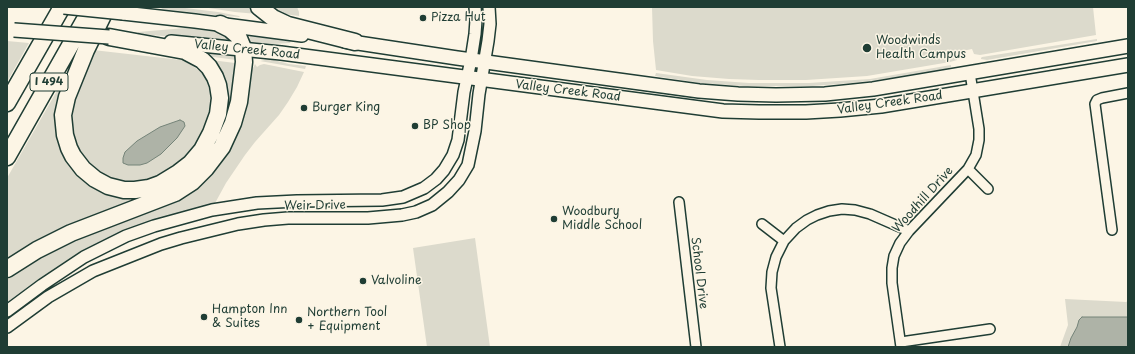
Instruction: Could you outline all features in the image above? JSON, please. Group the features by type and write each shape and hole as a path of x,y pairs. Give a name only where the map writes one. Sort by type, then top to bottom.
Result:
{"highway":[{"name":"I 494","path":"7,103 63,7"},
{"name":"I 494","path":"7,157 92,7"},
{"path":"107,7 82,60 67,97 63,115 64,135 76,161 94,179 108,186 124,190 149,188 160,184 178,173 191,163 202,150 211,133 218,114 220,98 218,85 212,72 206,64 185,51 109,37"},
{"path":"258,7 269,16 288,25 355,42"},
{"path":"7,269 32,253 65,236 175,193 199,176 212,162 227,139 234,123 238,109 244,62 240,40 236,33 220,24"}],"main road":[{"name":"Valley Creek Road","path":"63,7 123,12 220,24 699,91 738,94 820,94 863,90 1128,46"},
{"name":"Valley Creek Road","path":"10,29 242,48 723,111 806,112 881,106 1128,65"}],"street":[{"name":"Weir Drive","path":"7,311 84,257 126,236 154,226 212,210 256,203 289,201 382,200 403,197 424,188 436,179 444,170 453,155 458,140 476,24 475,7"},
{"name":"Weir Drive","path":"7,327 48,297 93,271 161,244 181,238 238,224 264,220 288,218 368,218 402,215 416,212 432,204 448,192 459,180 468,164 475,131 490,28 489,7"},
{"name":"Woodhill Drive","path":"901,344 892,283 894,256 900,243 909,231 968,169 976,155 980,140 970,73"},
{"path":"1112,230 1095,104 1097,100 1102,98 1128,93"},
{"path":"968,169 988,190"},
{"name":"School Drive","path":"679,202 696,347"},
{"path":"780,347 771,288 772,272 776,257 784,241 796,228 807,220 829,211 842,209 855,210 870,214 909,231"},
{"path":"762,224 784,241"},
{"path":"901,344 990,329"}],"shaded area":[{"path":"164,7 218,12 240,17 161,9"},
{"path":"202,7 252,7 257,14 235,12"},
{"path":"272,7 297,7 299,16 284,14"},
{"name":"Woodwinds Health Campus","path":"652,7 1093,7 1096,35 980,55 974,54 972,49 957,52 957,60 950,62 867,76 806,80 729,79 692,76 656,70"},
{"path":"185,28 216,31 228,38 227,41 137,34 138,32"},
{"path":"250,36 291,41 290,43 273,44 249,42"},
{"path":"1097,39 1097,41 987,60 981,59 982,57"},
{"path":"7,41 29,43 7,82"},
{"path":"93,50 181,60 190,64 201,72 204,69 208,75 215,106 195,150 158,179 124,184 95,173 74,147 69,111"},
{"path":"203,53 232,55 236,60 214,57 207,58"},
{"path":"270,59 289,64 306,66 305,69 260,61"},
{"path":"211,60 235,63 230,105 225,124 217,140 214,139"},
{"path":"74,63 67,81 74,167 152,193 7,265 7,178"},
{"path":"255,64 257,67 264,64 304,72 288,102 279,115 245,155 226,183 214,205 55,270 7,305 7,274 34,256 141,213 168,205 191,192 207,179 226,156 241,128 246,108 251,72"},
{"path":"951,65 951,67 946,69 900,77 812,86 744,86 700,83 655,76 656,73 707,80 749,83 809,83 870,79"},
{"path":"180,120 184,122 185,126 177,138 161,154 147,163 140,165 128,165 123,163 125,152 137,141 160,127"},
{"path":"475,238 490,347 427,347 413,248"},
{"path":"1065,299 1128,301 1128,347 1060,347 1068,325"},
{"path":"1082,317 1128,317 1128,346 1068,347 1079,320"}],"place":[{"name":"Pizza Hut","path":"423,18"},
{"name":"Woodwinds Health Campus","path":"867,48"},
{"name":"Burger King","path":"304,108"},
{"name":"BP Shop","path":"415,126"},
{"name":"Woodbury Middle School","path":"554,219"},
{"name":"Valvoline","path":"363,281"},
{"name":"Hampton Inn & Suites","path":"204,317"},
{"name":"Northern Tool + Equipment","path":"299,320"}]}
